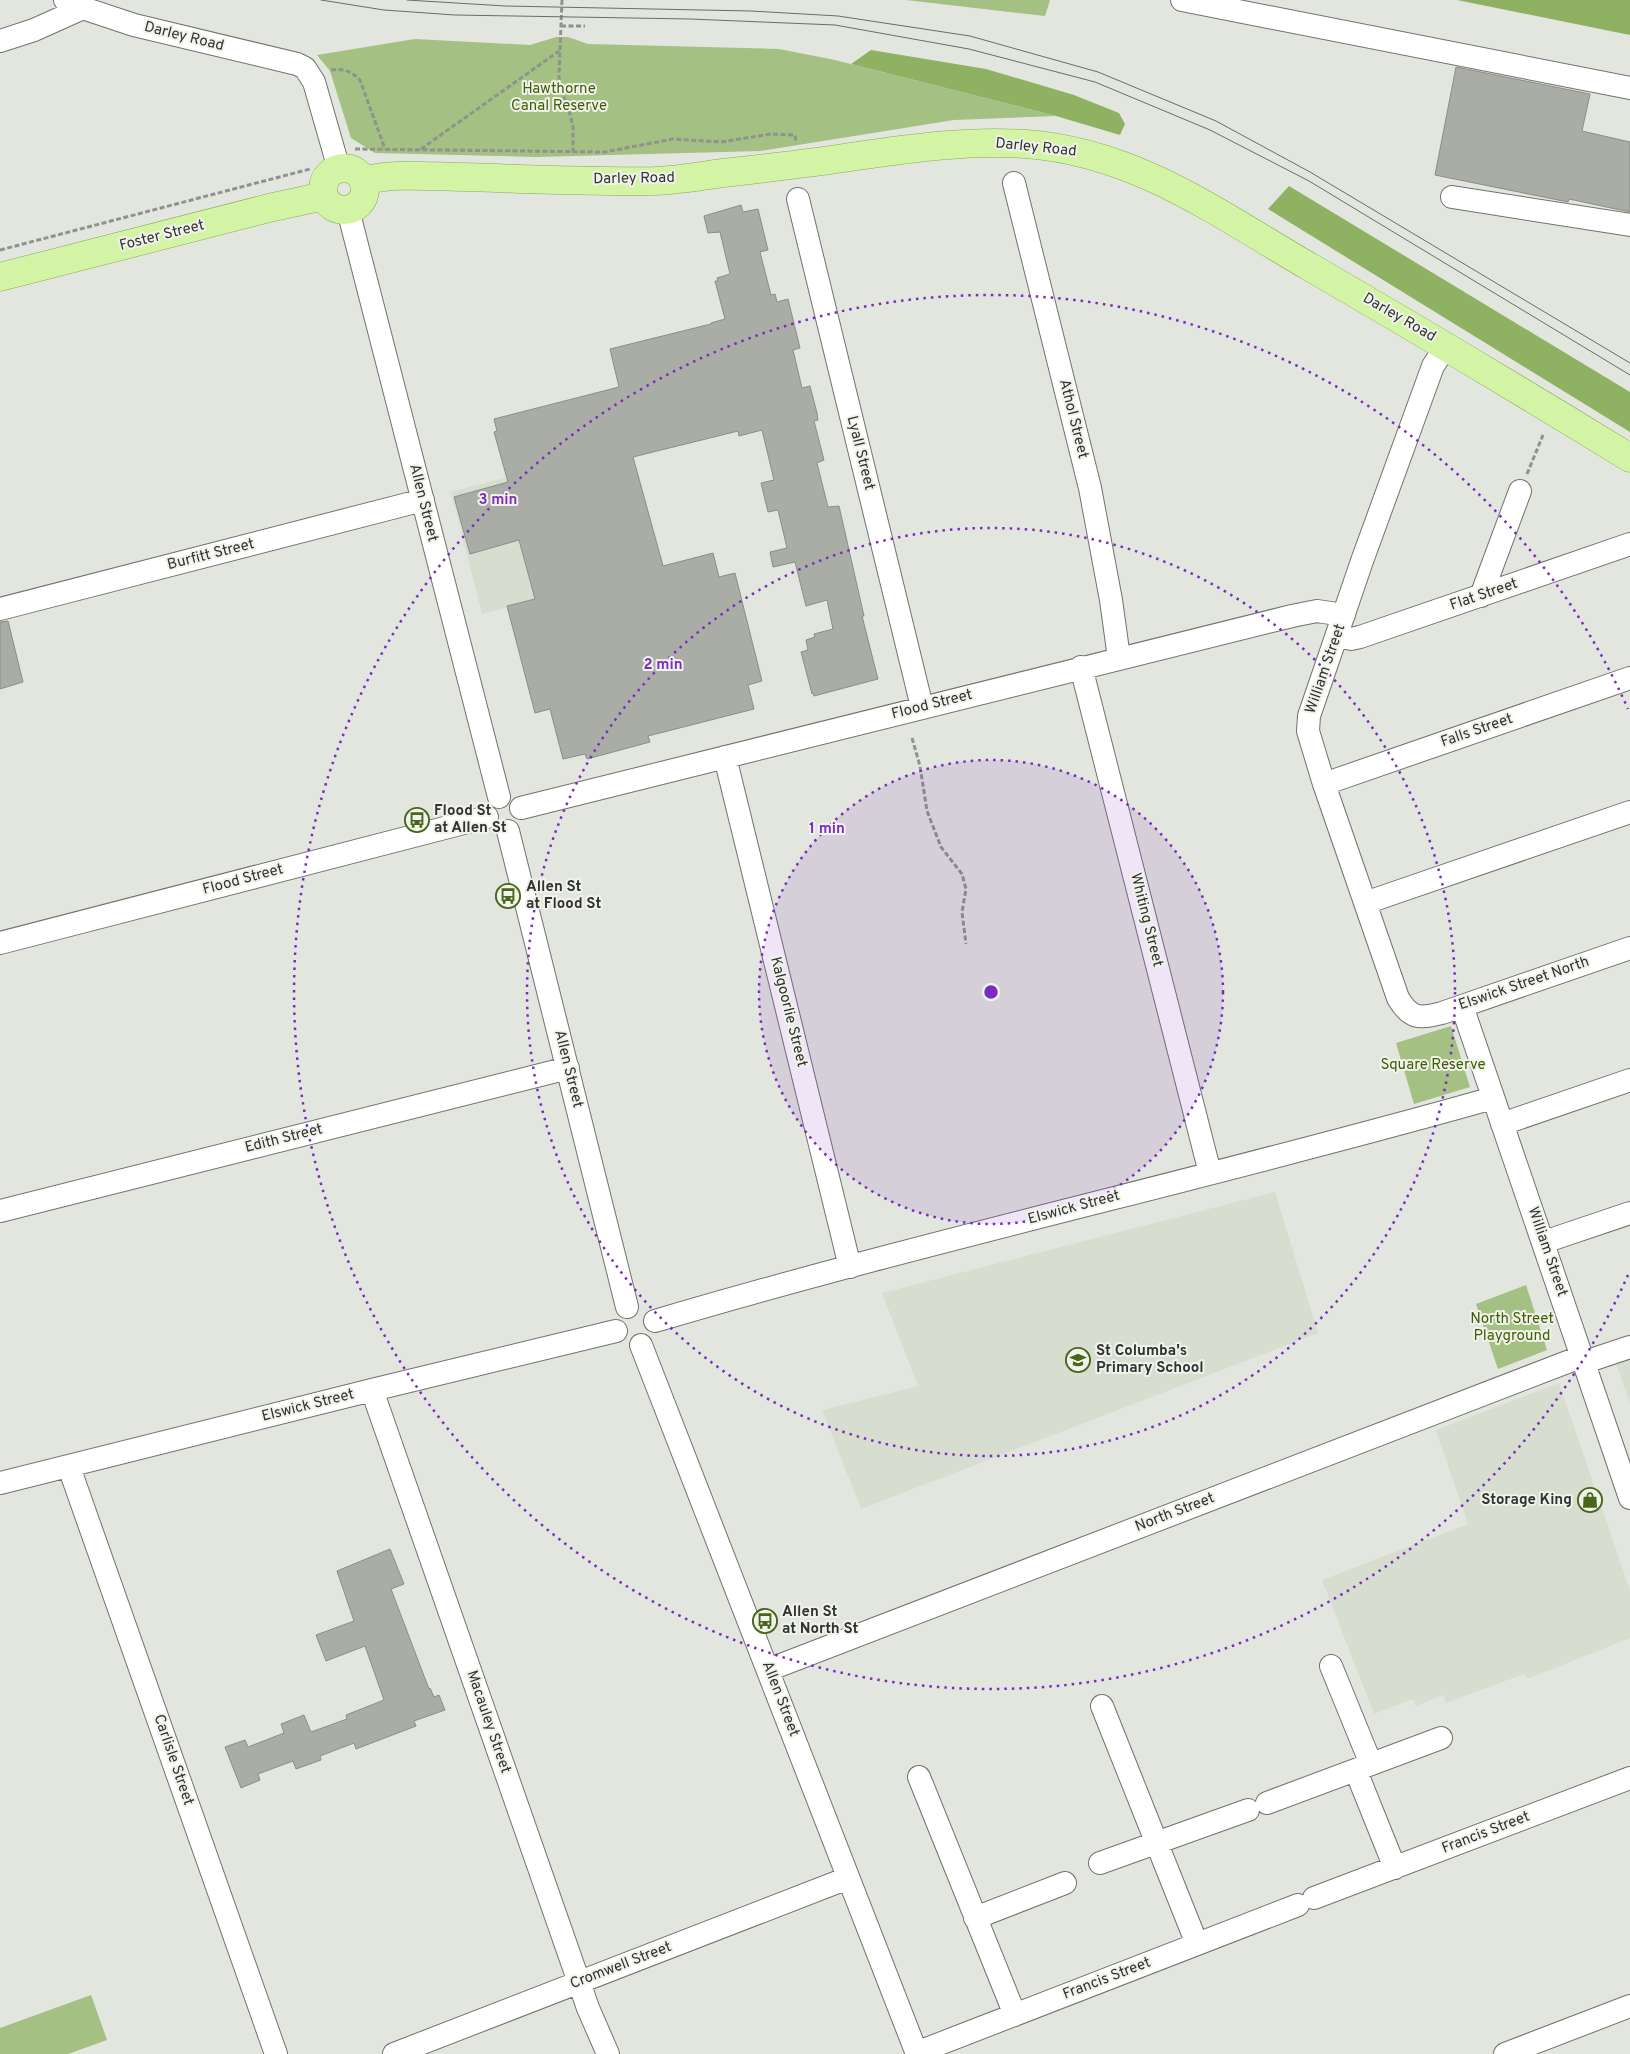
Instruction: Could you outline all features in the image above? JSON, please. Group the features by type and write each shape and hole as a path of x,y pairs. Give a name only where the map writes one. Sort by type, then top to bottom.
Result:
{"main road":[{"name":"Darley Road","path":"364,182 387,177 658,181 914,148 986,142 1055,147 1115,161 1158,179 1217,210 1630,458"},
{"path":"337,161 344,168 357,172 364,182 365,194 359,204 348,210 334,208 324,196 323,191 326,179 337,161"},
{"name":"Foster Street","path":"0,277 269,208 324,196"}],"street":[{"path":"1182,0 1630,88"},
{"path":"0,41 34,30 74,4"},
{"name":"Darley Road","path":"74,4 134,24 297,64 308,71"},
{"path":"308,71 314,82 337,161"},
{"name":"Athol Street","path":"1014,183 1090,488 1112,600 1119,658"},
{"path":"1452,197 1630,225"},
{"name":"Lyall Street","path":"798,199 922,707"},
{"name":"Allen Street","path":"348,210 499,796"},
{"name":"William Street","path":"1418,1017 1406,1010 1398,998 1324,784 1308,731 1308,721 1340,625 1433,366 1446,346"},
{"path":"1481,596 1520,491"},
{"name":"Burfitt Street","path":"0,609 423,500"},
{"name":"Flat Street","path":"1340,625 1351,639 1360,637 1630,544"},
{"name":"Flood Street","path":"521,808 1292,616 1327,612 1340,625"},
{"name":"Whiting Street","path":"1081,668 1210,1173"},
{"name":"Falls Street","path":"1324,784 1630,678"},
{"name":"Kalgoorlie Street","path":"726,758 850,1267"},
{"path":"499,796 513,798 521,808 521,820 513,829 508,831 497,830 487,817 490,802 499,796"},
{"path":"1365,903 1630,812"},
{"name":"Flood Street","path":"0,943 487,817"},
{"name":"Allen Street","path":"508,831 627,1307"},
{"name":"Elswick Street North","path":"1418,1017 1426,1017 1462,1006 1630,948"},
{"name":"William Street","path":"1462,1006 1628,1486"},
{"name":"Edith Street","path":"0,1211 568,1068"},
{"path":"1502,1124 1630,1080"},
{"name":"Elswick Street","path":"655,1321 850,1267 1295,1152 1493,1098"},
{"path":"1544,1242 1630,1213"},
{"path":"641,1306 653,1314 656,1328 654,1336 648,1342 641,1345 629,1345 623,1342 616,1331 617,1317 627,1307 641,1306"},
{"name":"Elswick Street","path":"0,1484 372,1390 616,1331"},
{"name":"Allen Street","path":"641,1345 916,2054"},
{"name":"North Street","path":"768,1670 1584,1359 1630,1347"},
{"name":"Macauley Street","path":"372,1390 579,1982 608,2054"},
{"name":"Carlisle Street","path":"69,1467 276,2054"},
{"path":"1331,1666 1395,1868"},
{"path":"1102,1706 1197,1944"},
{"path":"1100,1863 1258,1807 1441,1738"},
{"path":"919,1777 1015,2015"},
{"name":"Francis Street","path":"916,2054 1630,1778"},
{"name":"Cromwell Street","path":"394,2054 848,1878"},
{"path":"976,1918 1065,1882"},
{"path":"1505,2054 1630,2006"}],"path":[{"path":"562,0 559,51 560,88 572,121 574,152"},
{"path":"561,26 585,26"},
{"path":"420,149 559,51"},
{"path":"308,71 345,70 360,80 386,153"},
{"path":"337,161 352,149 605,152 673,139 721,142 771,134 795,135"},
{"path":"0,250 310,169"},
{"path":"1520,491 1543,434"},
{"path":"912,738 920,766 927,811 941,847 962,874 966,889 962,912 966,944"}],"shaded area":[{"path":"1457,0 1630,0 1630,35"},
{"path":"871,50 986,69 1074,95 1119,113 1125,124 1120,135 1056,116 851,64"},
{"path":"1289,186 1630,392 1630,432 1268,209"},
{"path":"630,444 664,566 482,614 451,492"},
{"name":"St Columba's Primary School","path":"1275,1192 1318,1333 861,1509 822,1410 918,1386 882,1293"},
{"path":"1630,1356 1630,1404 1615,1361"},
{"path":"1559,1383 1630,1590 1630,1638 1527,1679 1524,1674 1446,1703 1443,1695 1416,1706 1413,1699 1374,1714 1322,1580 1468,1524 1436,1430"}],"green space":[{"path":"906,0 1050,0 1045,16"},
{"name":"Hawthorne Canal Reserve","path":"556,37 568,37 588,44 779,49 835,60 1056,116 954,120 760,151 537,157 375,153 351,138 330,71 317,55 415,39 530,45"},
{"name":"Square Reserve","path":"1451,1026 1470,1087 1414,1104 1396,1043"},
{"name":"North Street Playground","path":"1526,1285 1547,1350 1498,1369 1476,1304"},
{"path":"91,1995 107,2040 68,2054 0,2054 0,2028"}],"building":[{"path":"1456,67 1590,94 1582,131 1630,142 1630,212 1569,199 1568,202 1435,175"},
{"path":"741,205 743,212 758,209 768,250 760,252 771,295 775,294 777,302 788,299 800,348 793,350 802,388 810,386 817,413 818,420 814,421 824,460 817,463 828,507 839,506 864,616 862,616 878,679 814,696 812,694 801,652 808,650 806,640 815,637 814,634 833,629 827,600 806,606 795,562 773,567 770,552 787,548 778,510 768,512 761,483 774,480 762,430 739,436 738,431 633,457 663,566 713,553 719,577 735,573 762,681 748,685 754,709 648,736 650,742 587,759 585,754 563,759 550,709 535,713 507,606 535,599 519,540 470,554 454,497 508,482 494,432 497,431 494,419 619,387 610,349 725,319 715,281 718,281 717,278 730,274 720,232 708,233 704,216"},
{"path":"8,621 23,682 0,689 0,622"},
{"path":"390,1549 404,1584 391,1589 429,1689 434,1697 439,1695 445,1710 414,1721 416,1726 356,1749 354,1743 320,1756 321,1760 296,1769 293,1761 258,1774 260,1780 241,1788 225,1747 245,1740 248,1747 284,1733 281,1724 304,1715 311,1732 347,1719 346,1715 384,1700 365,1646 326,1661 316,1635 354,1621 337,1571"}],"tram line":[{"path":"321,0 384,10 455,15 690,19 835,25 969,49 1095,82 1210,130 1309,181 1630,375"},
{"path":"407,0 505,6 751,11 838,16 970,36 1098,72 1216,121 1310,172 1630,363"}],"place":[{"name":"Flood St at Allen St","path":"417,820"},
{"name":"Allen St at Flood St","path":"508,896"},
{"name":"St Columba's Primary School","path":"1078,1360"},
{"name":"Storage King","path":"1590,1500"},
{"name":"Allen St at North St","path":"765,1621"}]}
